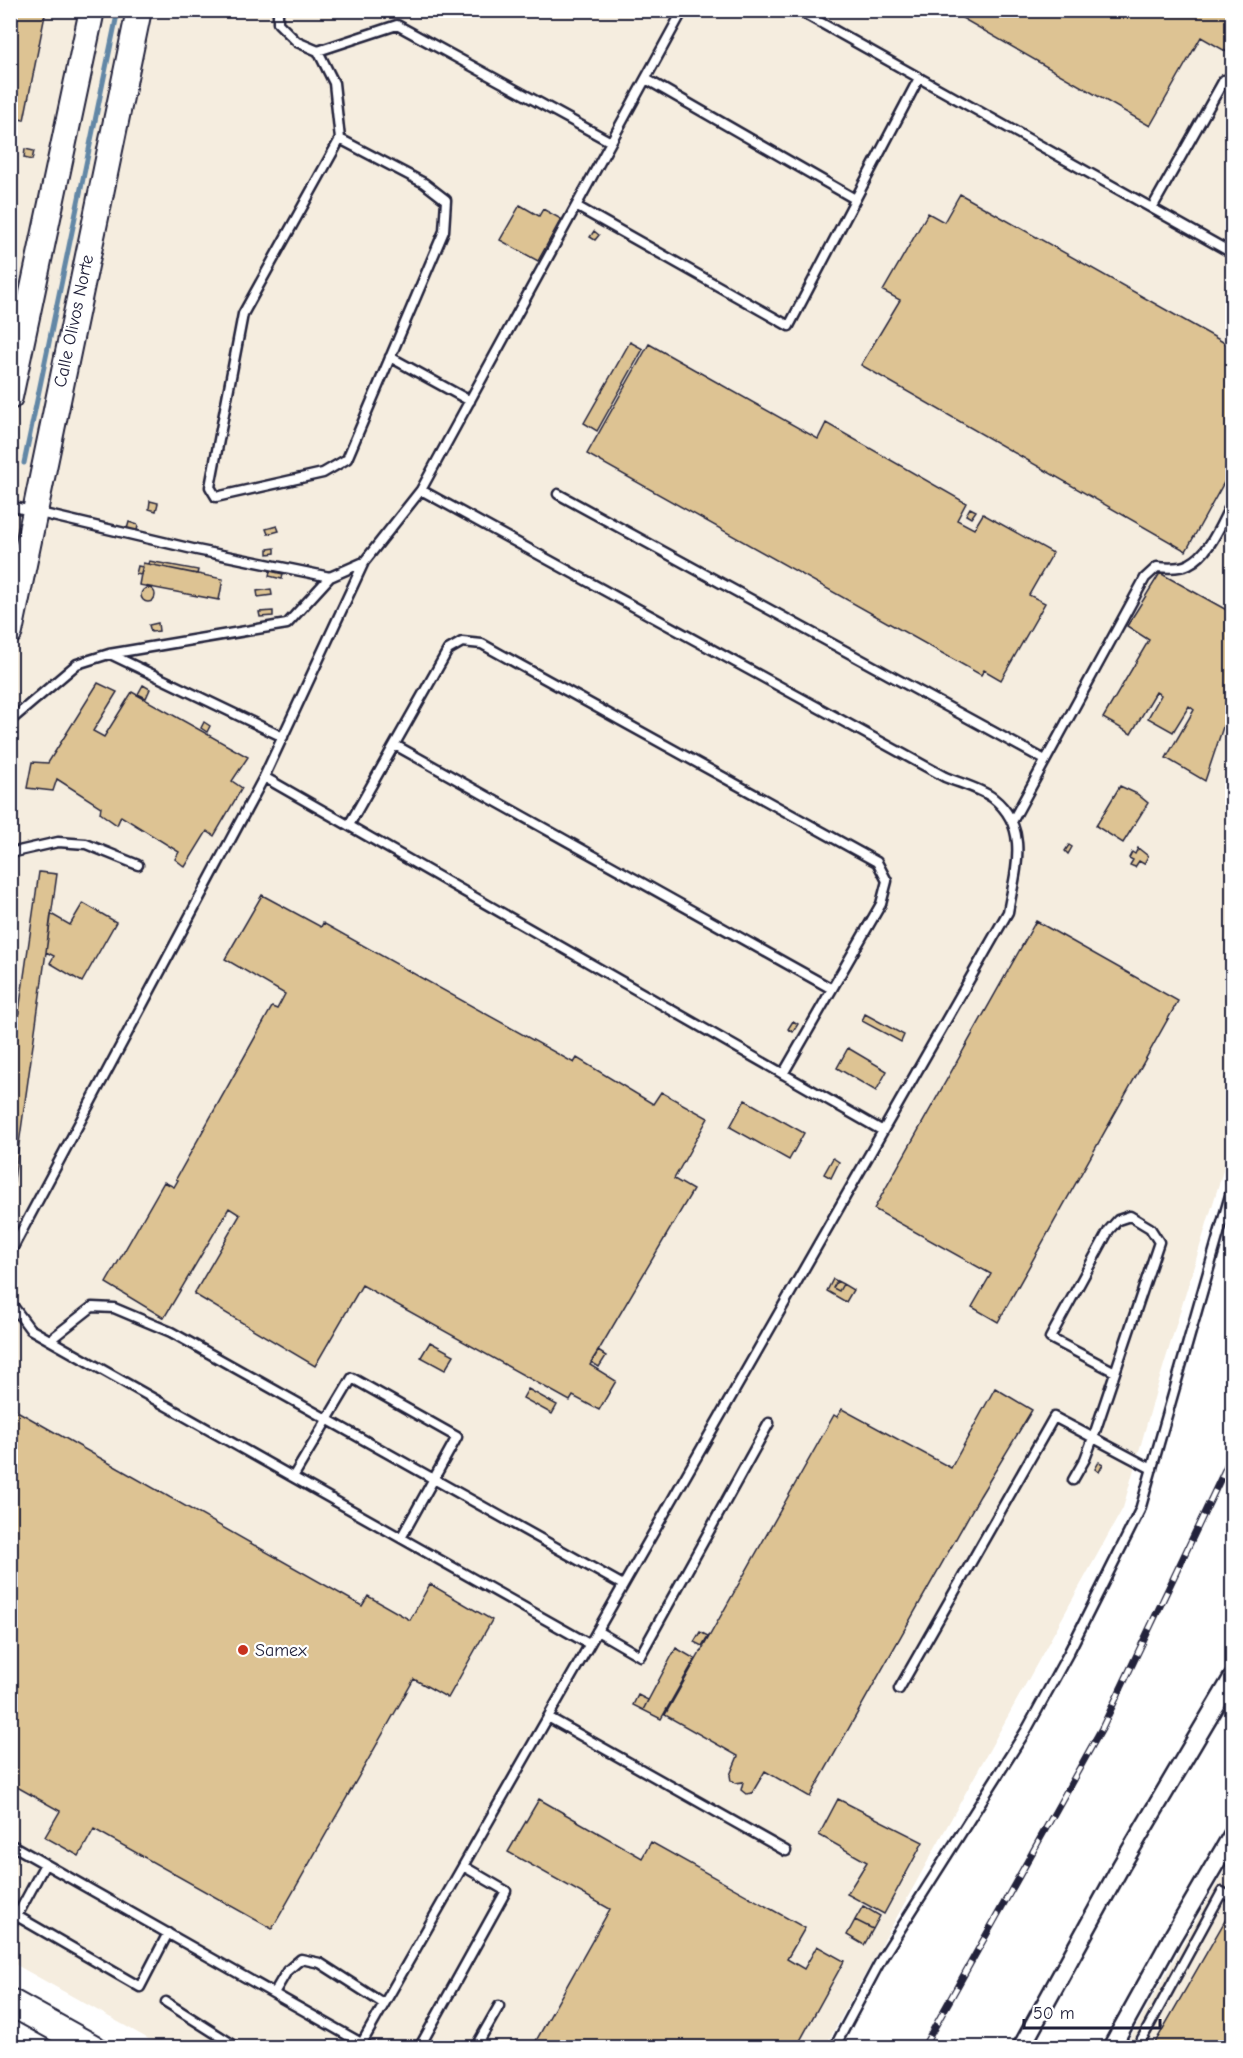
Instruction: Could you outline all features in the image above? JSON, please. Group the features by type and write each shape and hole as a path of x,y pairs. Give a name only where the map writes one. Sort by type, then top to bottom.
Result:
{"main road":[{"path":"10,397 92,10"},
{"name":"Calle Olivos Norte","path":"10,632 139,10"},
{"path":"10,2002 93,2048"}],"street":[{"path":"1021,2048 1121,1866 1233,1678"},
{"path":"1111,2048 1173,1936 1233,1835"}],"lane":[{"path":"278,10 278,23 297,42 318,51 334,82 340,139 243,314 210,487 216,497 323,473 347,459 444,231 446,201 424,183 340,139"},
{"path":"10,1253 264,777 364,562 421,490 683,10"},
{"path":"798,10 1233,253"},
{"path":"318,51 396,25 611,142"},
{"path":"576,206 789,326 919,78"},
{"path":"646,79 855,200"},
{"path":"1152,208 1224,80"},
{"path":"390,357 470,401"},
{"path":"10,1844 364,2046 384,2004 1008,912 1019,851 1013,820 993,797 945,777 421,490"},
{"path":"558,494 1045,760"},
{"path":"1013,820 1145,578 1157,567 1171,568 1189,565 1204,553 1233,503"},
{"path":"10,506 197,550 330,577"},
{"path":"10,721 77,664 110,654 287,624 330,577 364,562"},
{"path":"349,825 448,650 462,642 482,644 877,862 887,881 881,904 783,1074"},
{"path":"110,654 283,737"},
{"path":"395,745 832,989"},
{"path":"264,777 883,1131"},
{"path":"10,853 58,842 86,844 138,865"},
{"path":"834,2048 882,1958 1027,1729 1068,1654 1140,1510 1233,1188"},
{"path":"1073,1480 1085,1459 1093,1438 1159,1242 1150,1228 1130,1216 1118,1220 1108,1230 1050,1338 1115,1372"},
{"path":"10,1302 30,1329 589,1644"},
{"path":"50,1340 92,1307 114,1308 171,1332 623,1585"},
{"path":"293,1477 352,1378 437,1426 456,1437 401,1538"},
{"path":"899,1689 1054,1417 1152,1469"},
{"path":"597,1631 640,1656 769,1423"},
{"path":"548,1717 786,1851"},
{"path":"45,1864 14,1914 141,1987 168,1933"},
{"path":"419,2048 506,1891 463,1866"},
{"path":"1137,2048 1222,1892 1233,1898"},
{"path":"274,1993 287,1971 301,1959 320,1964 384,2004"},
{"path":"166,2002 232,2044 230,2048"},
{"path":"475,2048 499,2006"}],"shaded area":[{"path":"11,11 1232,11 1232,1141 1123,1508 825,2047 163,2047 11,1962"},
{"path":"1232,1857 1232,2047 1124,2048"}],"building":[{"path":"10,10 46,10 24,120 10,117"},
{"path":"948,10 1232,10 1232,43 1227,52 1201,37 1150,126"},
{"path":"10,148 15,148 10,173"},
{"path":"25,149 34,151 32,160 24,158"},
{"path":"960,194 1232,347 1232,468 1186,551 861,365 900,300 883,291 928,213 944,222"},
{"path":"520,205 539,216 543,209 561,219 538,261 500,240"},
{"path":"594,231 599,235 595,240 590,237"},
{"path":"630,342 643,349 597,431 584,423"},
{"path":"649,344 818,439 826,423 966,503 957,520 974,529 983,514 1053,553 1029,595 1045,603 1001,680 984,670 981,675 587,454"},
{"path":"150,501 158,503 156,511 149,509"},
{"path":"970,508 976,511 971,518 966,515"},
{"path":"129,522 138,525 137,531 127,529"},
{"path":"277,526 279,531 268,534 266,529"},
{"path":"275,548 275,553 268,554 268,549"},
{"path":"149,561 198,570 197,574 148,564"},
{"path":"143,563 223,579 219,600 139,585"},
{"path":"138,566 143,567 141,575 136,574"},
{"path":"270,571 283,574 282,579 269,576"},
{"path":"1160,573 1232,613 1232,700 1205,781 1166,758 1194,710 1189,706 1173,732 1148,718 1161,695 1156,692 1131,734 1103,718 1149,640 1127,626"},
{"path":"145,588 151,588 155,595 151,602 145,602 141,598 141,592"},
{"path":"271,589 272,595 258,597 257,591"},
{"path":"273,611 273,616 260,617 259,612"},
{"path":"158,623 159,631 151,632 149,625"},
{"path":"98,683 117,692 93,731 104,737 132,692 248,757 232,781 242,788 214,836 207,831 185,867 175,859 179,852 121,816 117,825 100,813 101,807 57,779 53,791 27,788 32,762 48,763"},
{"path":"143,685 150,689 146,698 138,694"},
{"path":"204,722 210,726 207,732 201,728"},
{"path":"1120,786 1137,794 1148,803 1123,843 1096,826"},
{"path":"1069,845 1072,847 1068,854 1065,851"},
{"path":"1138,848 1148,856 1144,864 1139,861 1135,867 1130,865 1133,860 1129,858"},
{"path":"39,872 57,874 13,1187 10,1187 10,1074"},
{"path":"262,895 321,927 323,923 574,1063 577,1058 653,1104 661,1092 708,1118 674,1179 693,1190 590,1365 616,1381 599,1410 573,1396 570,1401 362,1285 315,1366 194,1294 240,1215 229,1208 164,1318 106,1283 164,1182 174,1187 178,1180 176,1179 272,1007 277,1009 285,994 225,959"},
{"path":"83,903 116,922 82,982 50,963 54,956 46,952 51,914 70,925"},
{"path":"1036,921 1178,1001 998,1322 972,1307 991,1274 874,1209"},
{"path":"865,1014 904,1035 901,1042 862,1021"},
{"path":"793,1021 798,1024 793,1032 788,1029"},
{"path":"848,1048 887,1071 876,1091 837,1068"},
{"path":"745,1100 804,1133 789,1160 730,1127"},
{"path":"833,1158 839,1162 831,1178 824,1174"},
{"path":"833,1279 837,1281 833,1288 839,1291 843,1284 853,1290 846,1302 827,1291"},
{"path":"837,1281 843,1284 839,1291 833,1288"},
{"path":"430,1342 454,1355 445,1370 421,1357"},
{"path":"598,1351 606,1356 599,1367 591,1362"},
{"path":"995,1388 1032,1410 980,1496 810,1797 765,1771 752,1793 746,1794 741,1790 743,1782 731,1781 730,1775 738,1756 665,1715 834,1415 837,1417 842,1409 951,1468"},
{"path":"528,1389 557,1405 552,1414 523,1398"},
{"name":"Samex","path":"10,1407 362,1606 368,1596 410,1620 430,1584 492,1620 448,1698 414,1679 272,1929 94,1829 79,1856 45,1837 60,1811 10,1783"},
{"path":"1099,1462 1103,1464 1099,1472 1095,1469"},
{"path":"700,1632 708,1636 702,1646 694,1642"},
{"path":"676,1648 695,1659 661,1719 643,1710"},
{"path":"638,1695 648,1700 643,1710 633,1705"},
{"path":"539,1799 642,1858 651,1842 805,1928 787,1959 804,1969 817,1946 844,1961 796,2048 532,2048 610,1909 508,1852"},
{"path":"838,1799 923,1842 884,1914 847,1894 867,1862 819,1835"},
{"path":"863,1906 880,1916 873,1929 855,1920"},
{"path":"1226,1919 1232,1922 1232,2048 1152,2048"},
{"path":"855,1920 873,1929 864,1945 847,1935"}],"waterway":[{"path":"24,463 118,10"}],"railway":[{"path":"923,2048 1102,1728 1232,1455"}],"place":[{"name":"Samex","path":"243,1650"}]}
